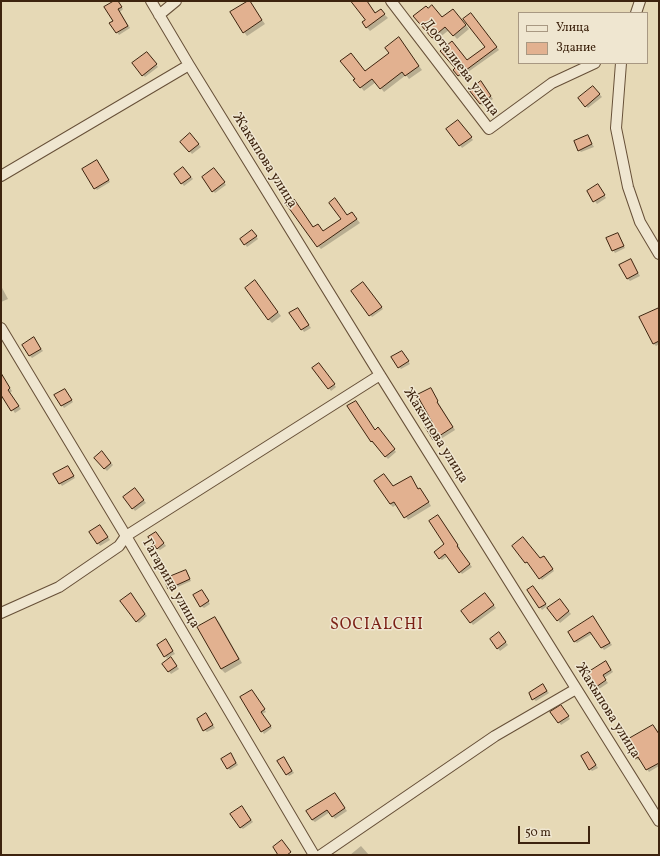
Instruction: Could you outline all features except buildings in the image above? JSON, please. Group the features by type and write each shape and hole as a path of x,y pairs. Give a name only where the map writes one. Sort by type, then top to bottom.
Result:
{"street":[{"name":"Жакыпова улица","path":"152,1 189,65 380,375 659,821"},
{"path":"159,15 176,1"},
{"name":"Дооталиева улица","path":"391,1 489,129 552,83 593,64"},
{"path":"636,12 640,1"},
{"path":"621,64 616,128 628,187 640,222 659,254"},
{"path":"1,176 189,65"},
{"name":"Гагарина улица","path":"1,328 126,536 314,855"},
{"path":"1,612 58,587 119,546 126,536 380,375"},
{"path":"321,855 495,736 576,689"}],"district":[{"name":"SOCIALCHI","path":"377,626"}]}
